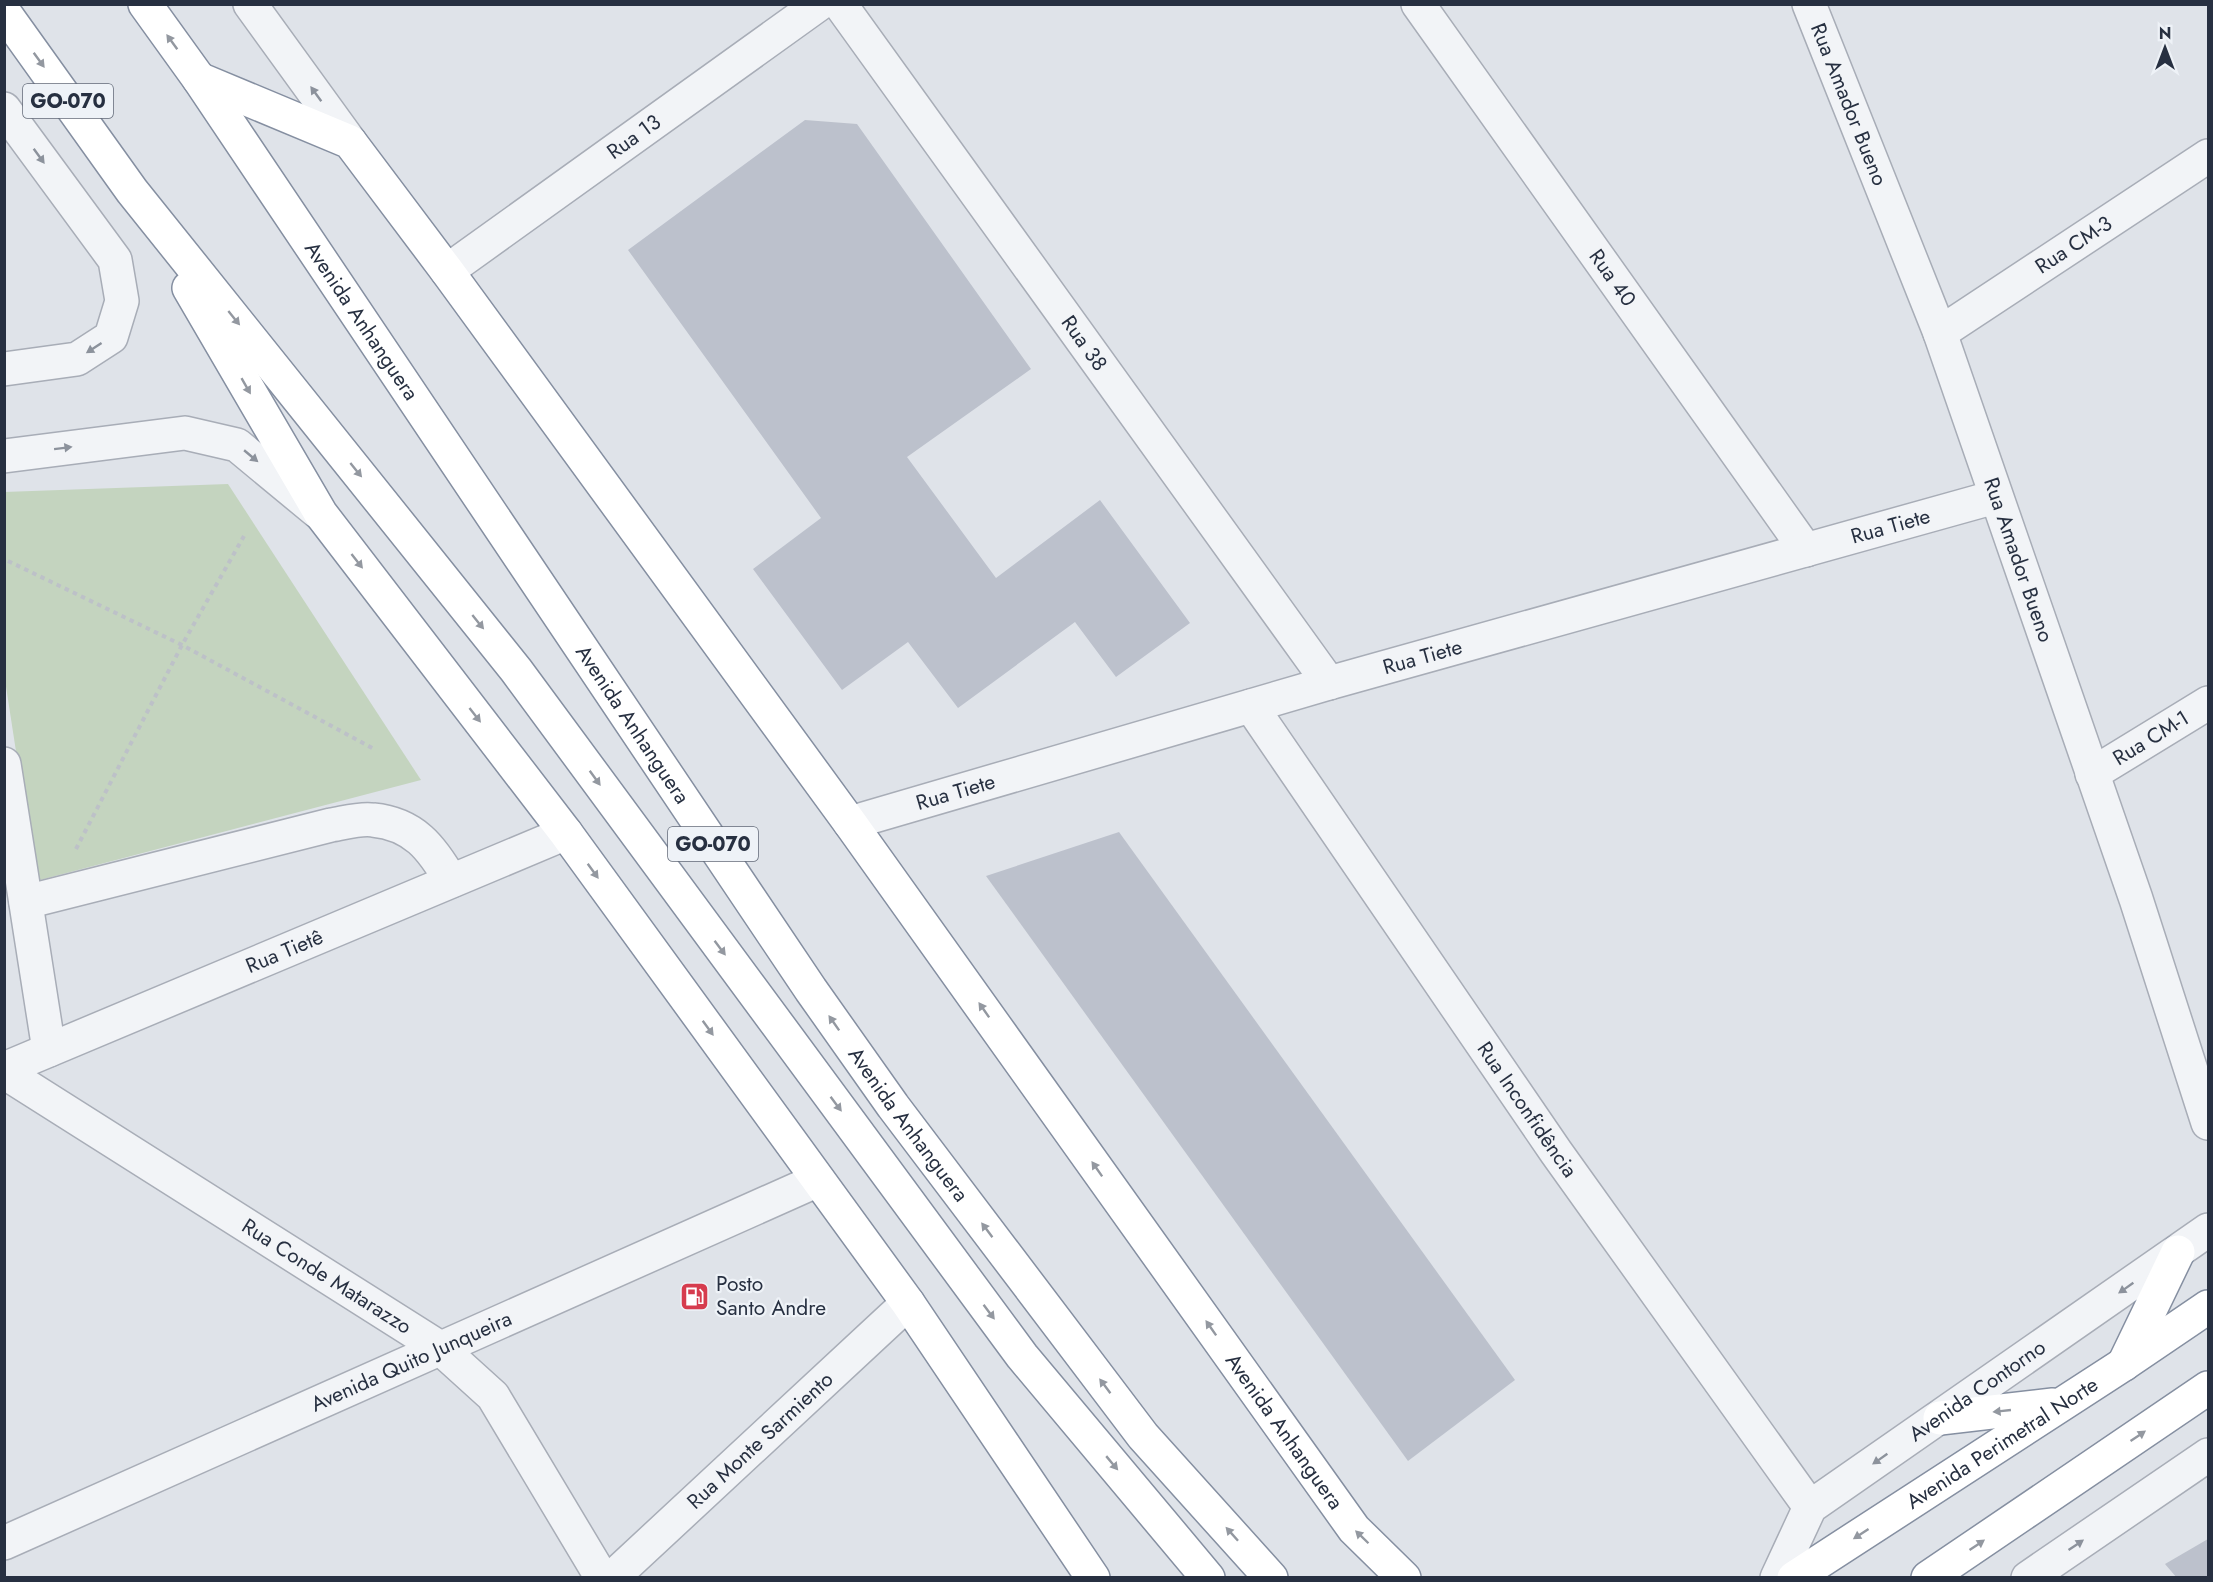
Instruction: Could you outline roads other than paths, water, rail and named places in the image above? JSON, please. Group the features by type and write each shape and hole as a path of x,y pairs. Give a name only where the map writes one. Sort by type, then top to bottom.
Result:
{"highway":[{"name":"Avenida Anhanguera","path":"145,4 811,990 893,1106 1143,1436 1271,1578"},
{"name":"GO-070","path":"4,12 132,191 516,670 1022,1356 1208,1578"},
{"path":"198,80 350,142"},
{"name":"Avenida Anhanguera","path":"350,142 447,271 850,823 1354,1529 1404,1578"},
{"path":"132,191 321,514 566,833 908,1303 1093,1578"},
{"path":"2124,1364 2178,1252"},
{"name":"Avenida Perimetral Norte","path":"1794,1578 2208,1307"},
{"path":"1928,1578 2208,1388"},
{"path":"1940,1418 2061,1404"}],"street":[{"name":"Avenida Anhanguera","path":"250,4 350,142"},
{"name":"Rua 13","path":"447,271 819,4"},
{"name":"Rua 38","path":"840,4 1329,683"},
{"name":"Rua 40","path":"1419,4 1806,550"},
{"name":"Rua Amador Bueno","path":"1809,4 1940,333 2136,899 2208,1123"},
{"path":"4,109 115,260 122,301 111,337 77,359 4,369"},
{"name":"Rua CM-3","path":"1940,333 2208,156"},
{"path":"4,456 184,433 237,445 321,514"},
{"name":"Rua Tiete","path":"850,823 1329,683 1995,497"},
{"name":"Rua CM-1","path":"2092,774 2208,703"},
{"name":"Rua Inconfidência","path":"1251,706 1556,1152 1810,1507"},
{"path":"4,764 50,1050"},
{"path":"26,902 331,825 372,819 399,825 416,835 437,856 451,881"},
{"name":"Rua Tietê","path":"4,1071 566,833"},
{"name":"Rua Conde Matarazzo","path":"4,1071 440,1348 493,1396 602,1578"},
{"name":"Avenida Quito Junqueira","path":"4,1543 818,1179"},
{"name":"Avenida Contorno","path":"1810,1507 2208,1230"},
{"name":"Rua Monte Sarmiento","path":"612,1578 908,1303"},
{"path":"2028,1578 2208,1455"},
{"path":"1777,1578 1810,1507"}],"place":[{"name":"Posto Santo Andre","path":"695,1296"}]}
